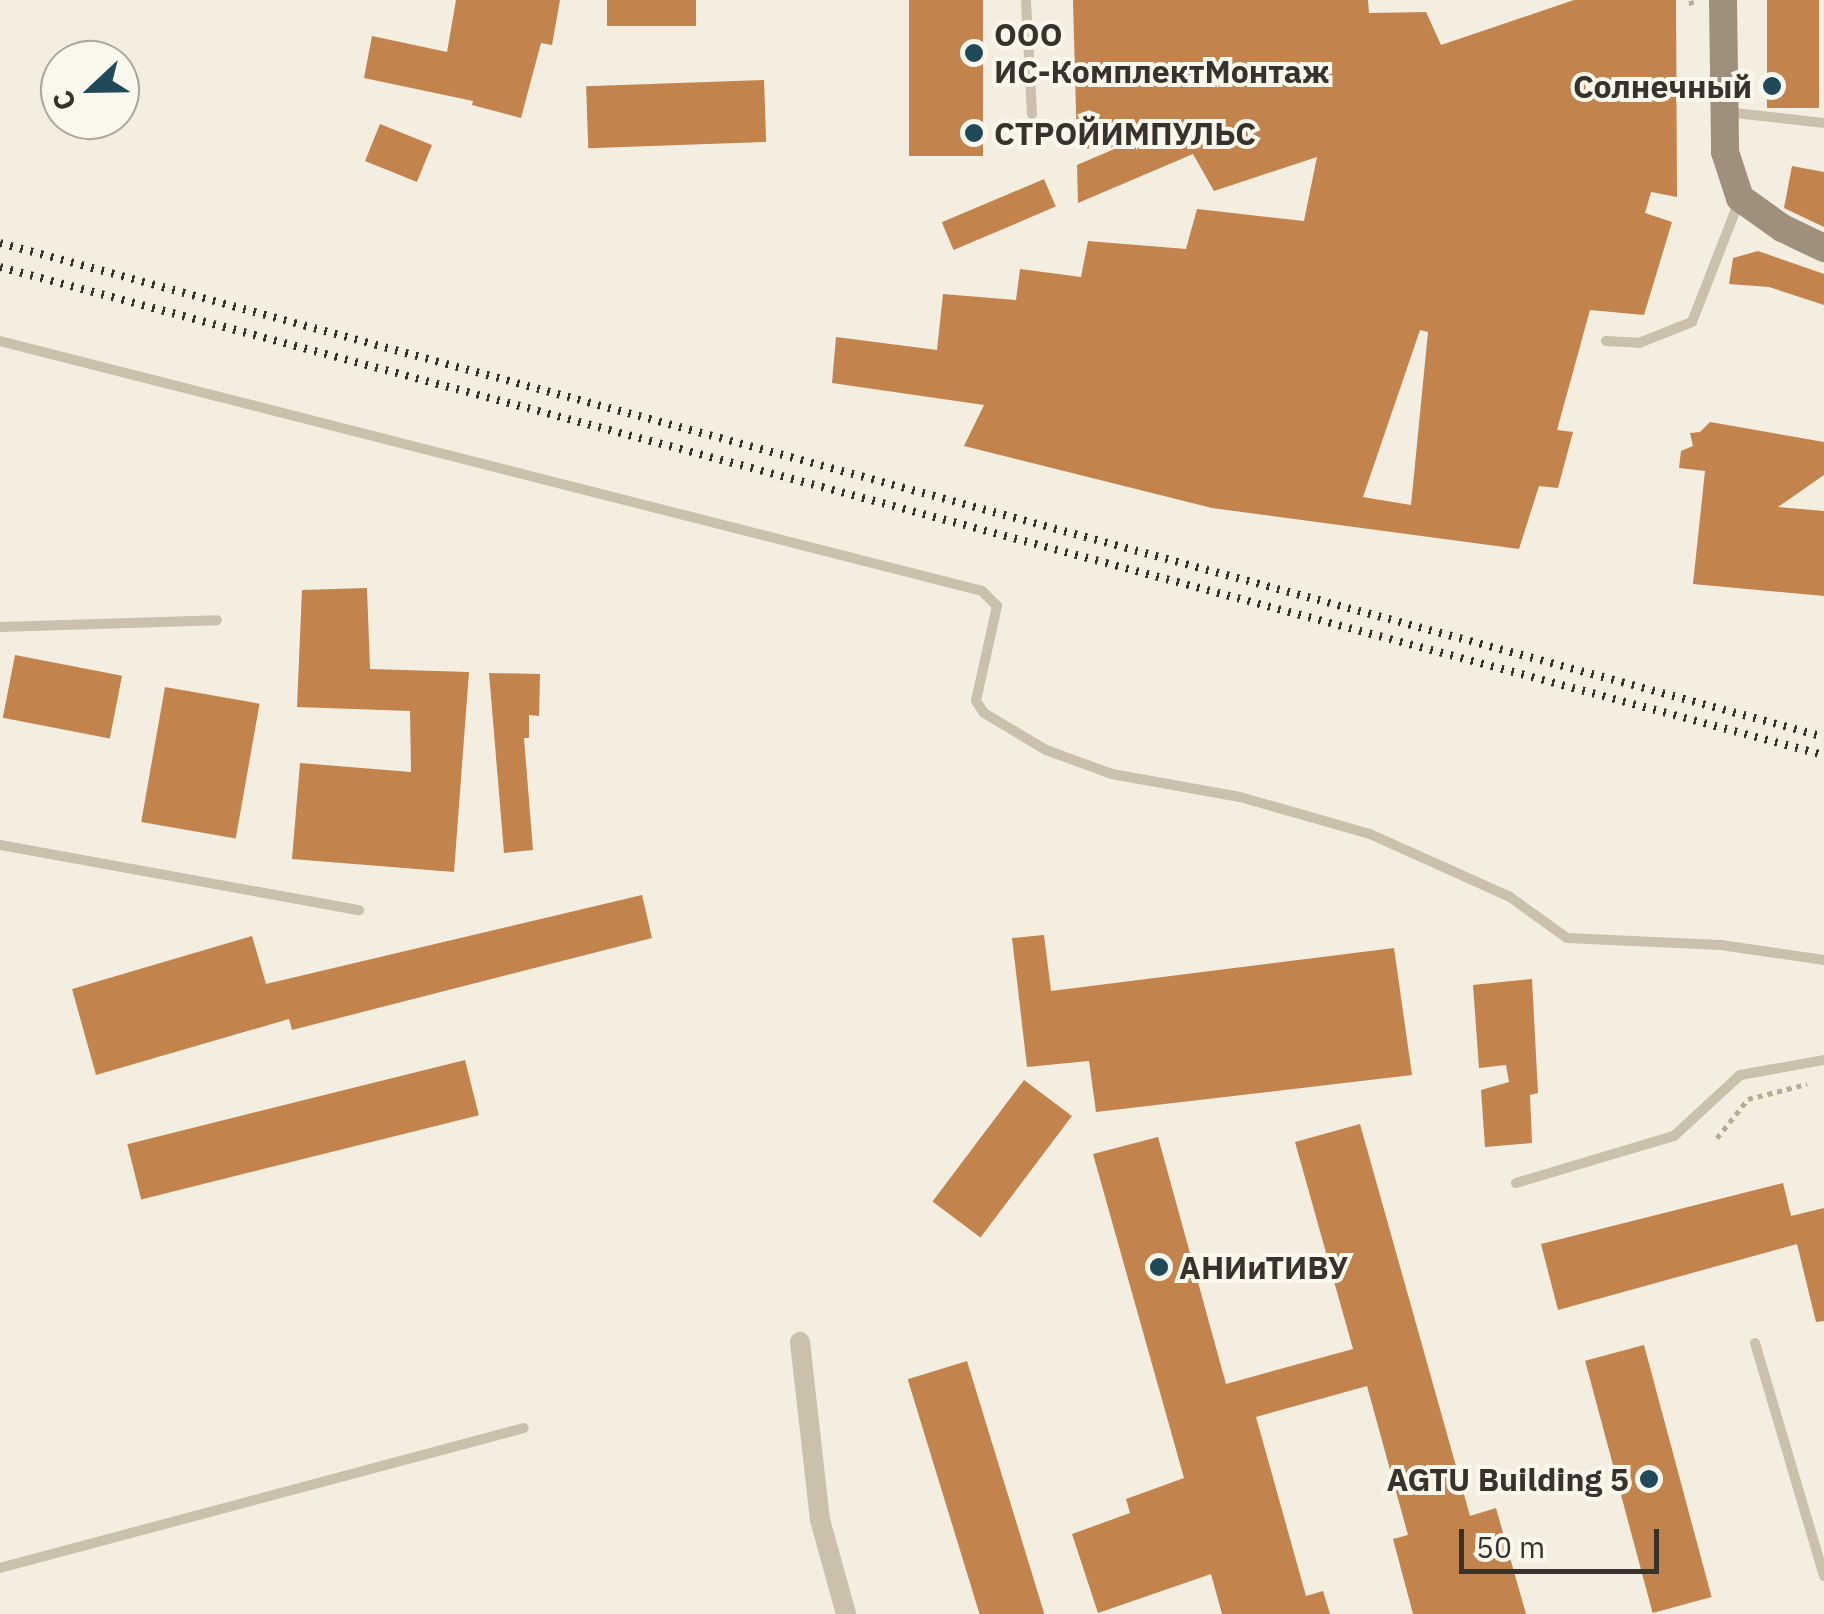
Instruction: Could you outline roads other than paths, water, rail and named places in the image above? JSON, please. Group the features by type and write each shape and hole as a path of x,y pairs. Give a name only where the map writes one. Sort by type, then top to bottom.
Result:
{"main road":[{"path":"1723,0 1725,152 1740,198 1782,228 1824,248"}],"street":[{"path":"800,1342 820,1520 846,1614"}],"lane":[{"path":"1026,0 1032,114"},
{"path":"1724,112 1824,123"},
{"path":"1606,341 1639,343 1692,322 1740,198"},
{"path":"0,341 982,590 997,606 995,632 976,701 984,714 1046,750 1112,774 1240,797 1370,834 1510,896 1567,938 1721,946 1824,960"},
{"path":"0,627 217,620"},
{"path":"0,846 359,910"},
{"path":"1516,1183 1674,1136 1740,1076 1824,1060"},
{"path":"1754,1343 1824,1576"},
{"path":"0,1568 524,1428"}],"railway":[{"path":"0,243 1824,737"},
{"path":"0,267 1824,755"}],"place":[{"name":"ООО ИС-КомплектМонтаж","path":"974,53"},
{"name":"Солнечный","path":"1772,86"},
{"name":"СТРОЙИМПУЛЬС","path":"974,133"},
{"name":"АНИиТИВУ","path":"1159,1267"},
{"name":"AGTU Building 5","path":"1649,1479"}]}
